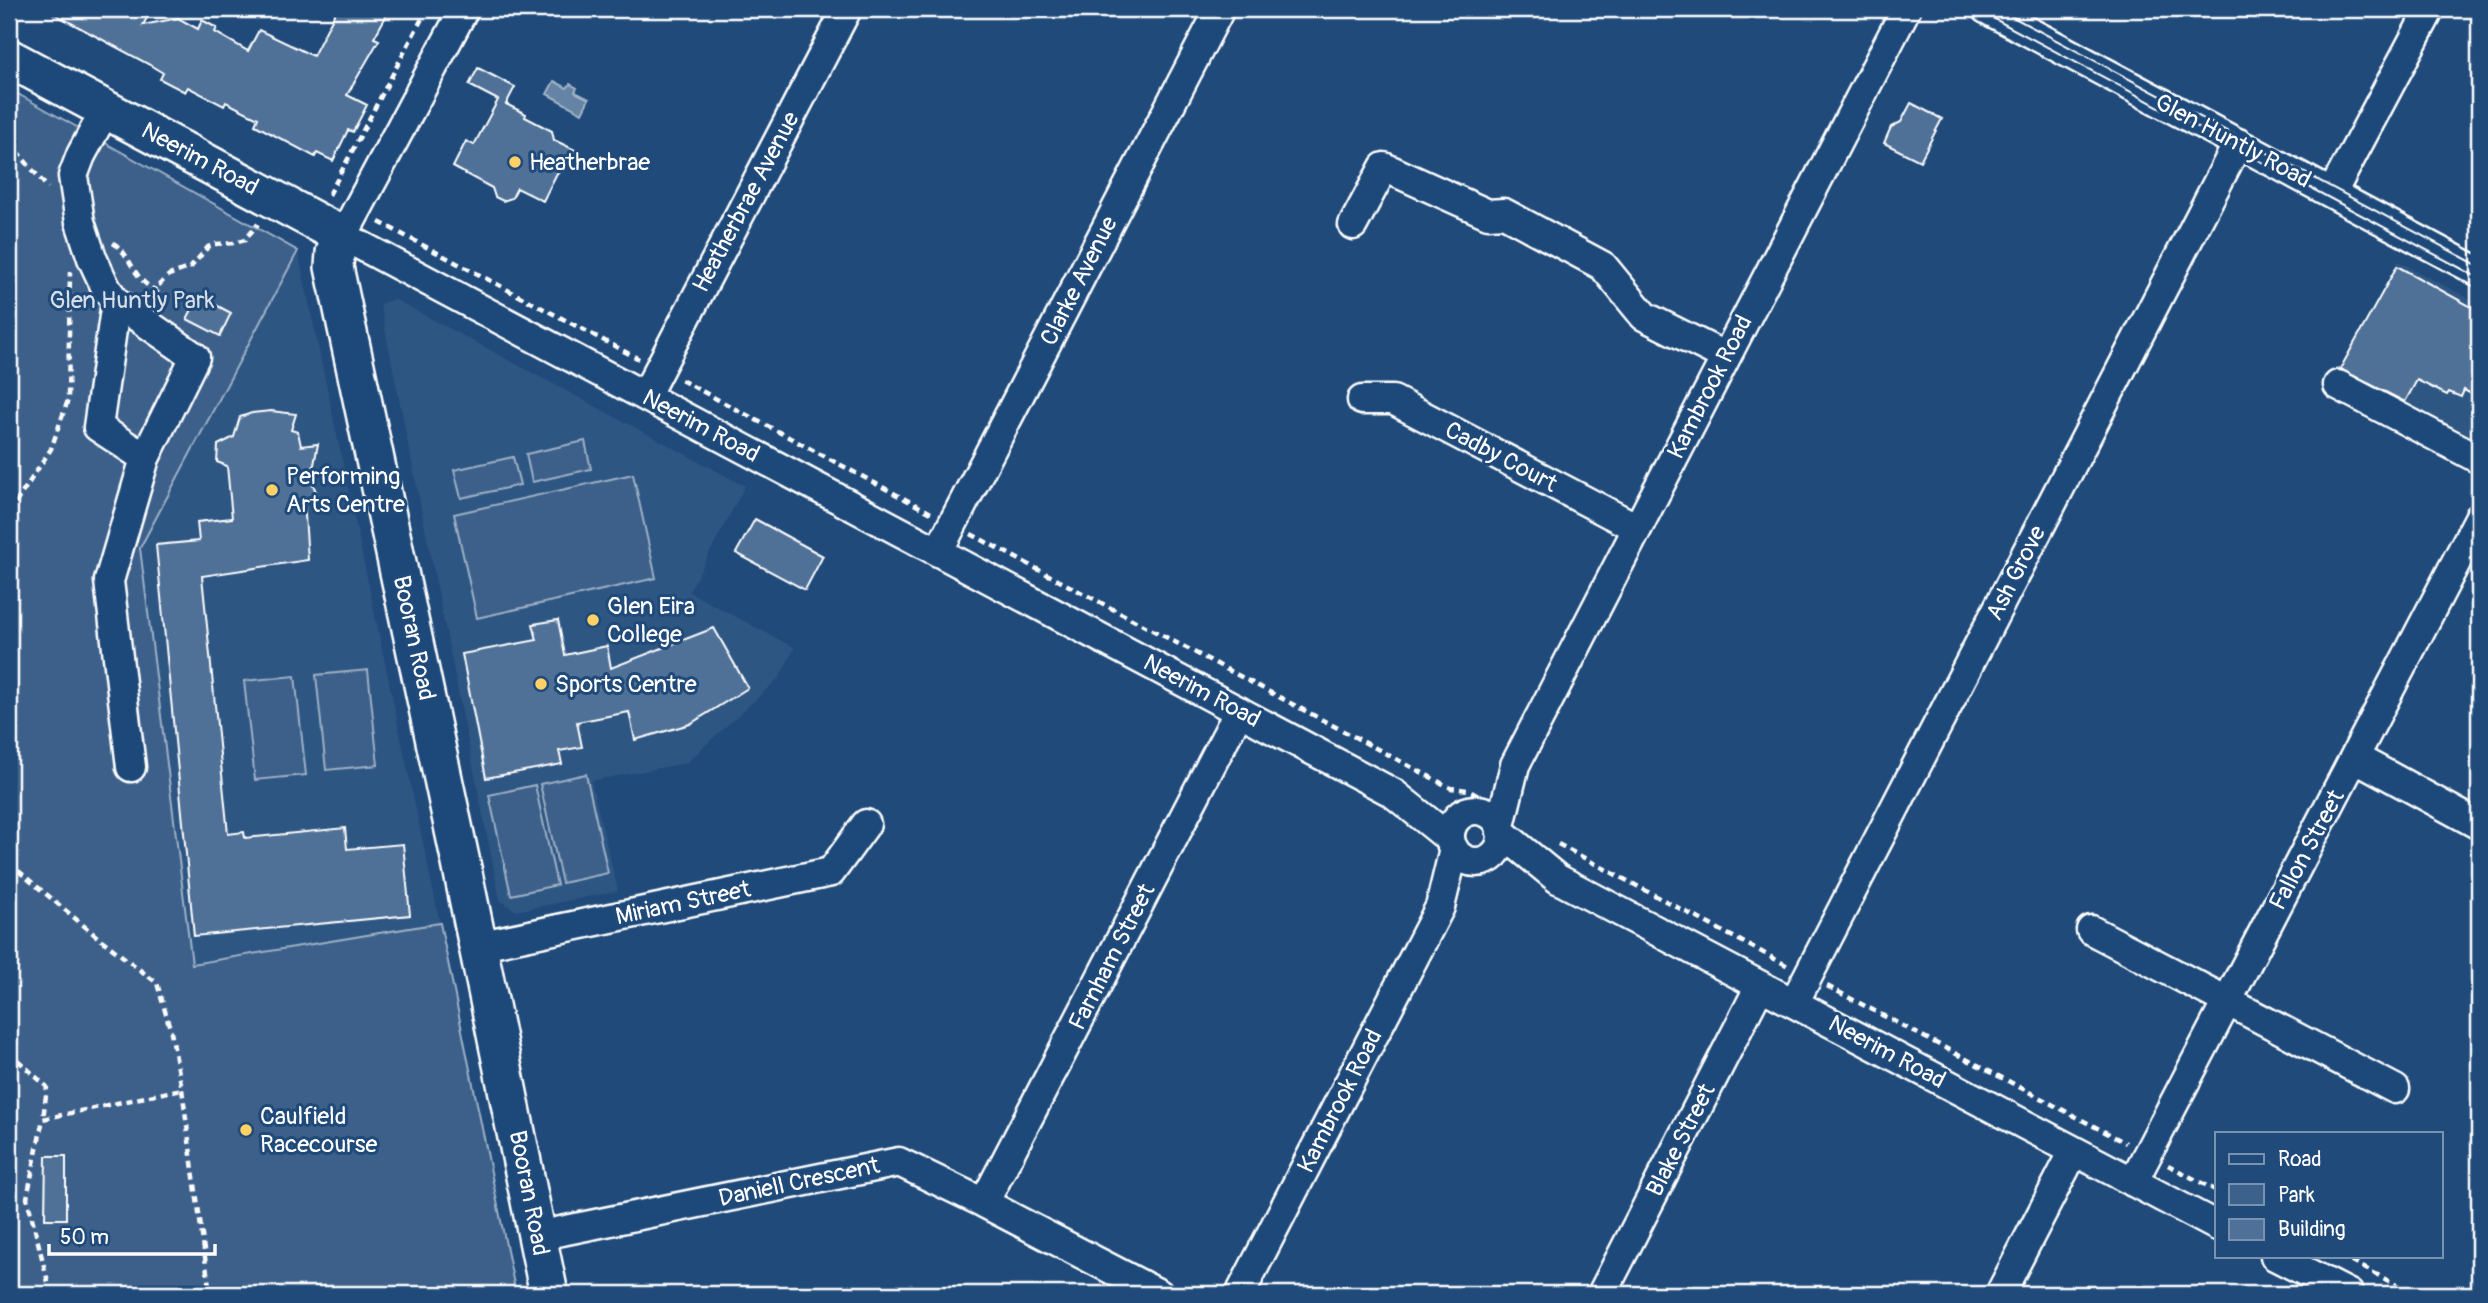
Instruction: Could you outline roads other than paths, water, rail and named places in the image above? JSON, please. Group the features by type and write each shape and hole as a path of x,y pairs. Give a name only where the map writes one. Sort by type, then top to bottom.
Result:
{"main road":[{"name":"Neerim Road","path":"9,58 342,236"},
{"name":"Booran Road","path":"342,236 335,253 334,267 549,1294"}],"street":[{"name":"Booran Road","path":"342,236 464,9"},
{"name":"Heatherbrae Avenue","path":"645,396 847,9"},
{"name":"Clarke Avenue","path":"938,552 1220,9"},
{"name":"Kambrook Road","path":"1487,815 1906,9"},
{"name":"Glen Huntly Road","path":"1986,9 2479,272"},
{"path":"2332,193 2430,9"},
{"path":"106,109 77,162 73,183 80,222 92,258 116,302 195,357 145,458 109,581 131,766"},
{"name":"Ash Grove","path":"1794,1003 2238,143"},
{"path":"1353,225 1384,167 1488,214 1504,214 1603,266 1644,316 1726,357"},
{"name":"Neerim Road","path":"342,236 1393,793 1452,844"},
{"path":"116,302 98,427 145,458"},
{"path":"2338,385 2479,459"},
{"name":"Cadby Court","path":"1362,400 1393,400 1637,528"},
{"name":"Fallon Street","path":"2133,1182 2479,518"},
{"name":"Farnham Street","path":"984,1203 1239,710"},
{"path":"2356,758 2479,825"},
{"name":"Neerim Road","path":"1393,793 1487,815 1558,879"},
{"path":"1487,815 1499,848 1485,860 1466,860 1452,844 1453,824 1487,815"},
{"name":"Miriam Street","path":"477,946 831,872 866,824"},
{"name":"Kambrook Road","path":"1440,907 1452,844"},
{"name":"Neerim Road","path":"1485,860 1558,879 2215,1225"},
{"name":"Kambrook Road","path":"1240,1294 1440,907 1485,860"},
{"path":"2091,930 2395,1088"},
{"name":"Blake Street","path":"1602,1294 1760,986"},
{"path":"2000,1294 2074,1151"},
{"name":"Daniell Crescent","path":"537,1236 899,1162 1159,1294"},
{"path":"2279,1258 2349,1294"}],"tram line":[{"path":"1976,9 2479,278"},
{"path":"1998,9 2479,266"}],"place":[{"name":"Heatherbrae","path":"515,162"},
{"name":"Performing Arts Centre","path":"272,490"},
{"name":"Glen Eira College","path":"593,620"},
{"name":"Sports Centre","path":"541,684"},
{"name":"Caulfield Racecourse","path":"246,1130"}],"park label":[{"name":"Glen Huntly Park","path":"132,300"}]}
